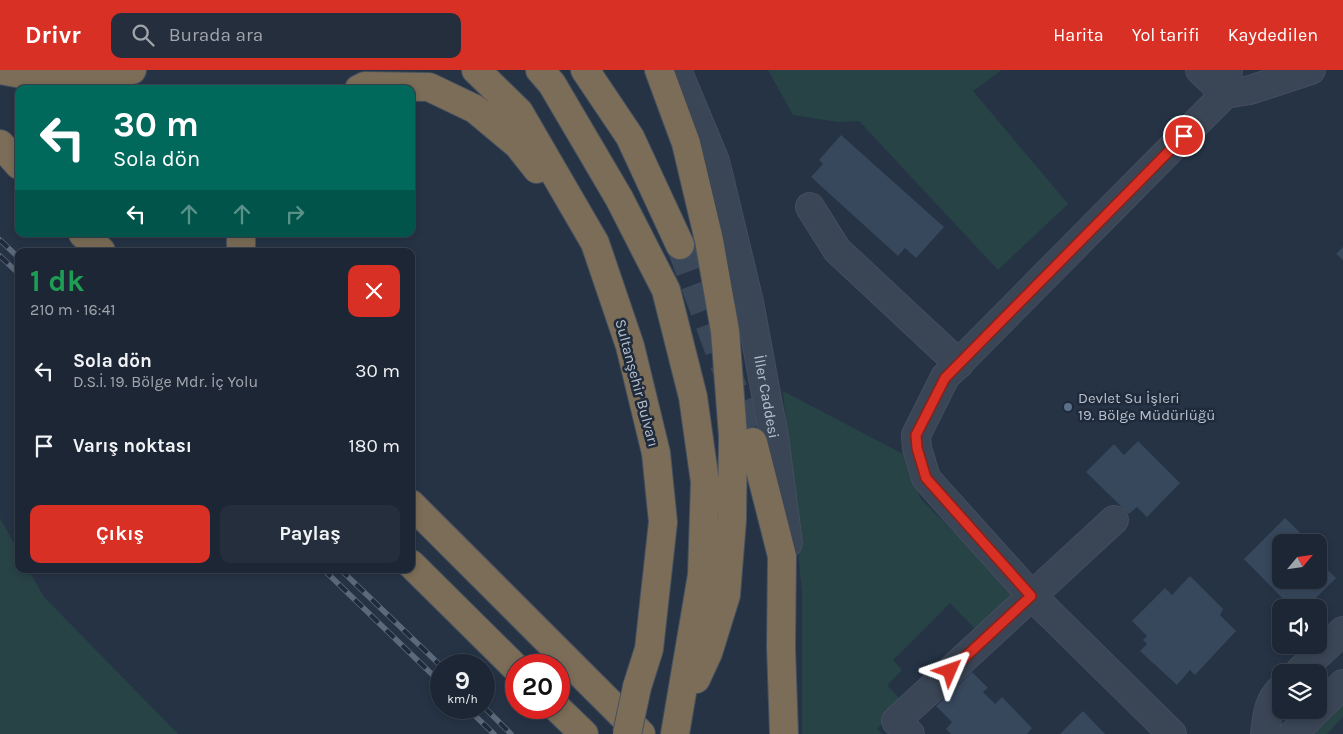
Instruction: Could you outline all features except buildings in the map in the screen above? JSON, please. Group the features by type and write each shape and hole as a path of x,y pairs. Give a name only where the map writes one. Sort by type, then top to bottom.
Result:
{"highway":[{"path":"0,70 60,81 132,70"},
{"name":"Sultanşehir Bulvarı","path":"476,70 519,112 595,243 630,346 656,453 663,522 649,649 637,687 627,734"},
{"path":"540,70 552,84 619,198 666,290 693,397 705,482 702,574 676,729"},
{"path":"585,70 630,137 680,245"},
{"path":"659,70 686,143 709,240 725,331 732,436 732,520 726,595 708,653 676,729"},
{"path":"415,87 429,87 475,109 518,145 548,184 610,286"},
{"path":"0,143 15,150"},
{"path":"0,143 15,161"},
{"path":"86,237 98,248"},
{"path":"753,442 782,556 781,647 784,734"},
{"path":"415,508 641,734"},
{"path":"415,568 505,657"},
{"path":"568,719 584,734"}],"street":[{"name":"İller Caddesi","path":"677,70 715,161 749,302 774,437 792,571 793,704 788,734"},
{"path":"1200,70 1250,90 1311,70"},
{"path":"1172,734 1031,596 926,478 917,448 916,435 945,378 1227,82"},
{"path":"810,207 837,250 959,364"},
{"path":"910,734 896,721 1114,520"},
{"path":"1308,664 1343,631"},
{"path":"1327,700 1343,684"},
{"path":"1265,734 1267,714 1272,701"},
{"path":"1293,734 1308,719"}],"green space":[{"path":"768,70 1002,70 973,91 1068,204 998,270 859,121 838,122 793,115"},
{"path":"783,391 903,454 921,499 1021,599 983,637 950,603 893,660 902,670 887,685 903,702 877,729 882,734 802,734 802,593"},
{"path":"0,518 15,545 15,573 30,573 44,597 178,734 0,734"},
{"path":"1343,705 1343,717 1327,734 1314,734"}],"tunnel":[{"path":"680,245 753,442"}],"railway":[{"path":"0,240 15,254"},
{"path":"0,256 15,270"},
{"path":"327,573 430,672"},
{"path":"344,573 430,655"},
{"path":"495,718 511,734"},
{"path":"478,719 494,734"}],"place":[{"name":"Devlet Su İşleri 19. Bölge Müdürlüğü","path":"1068,407"}],"route":[{"path":"950,671 1031,596 926,478 917,448 916,435 945,378 1184,136"}]}
